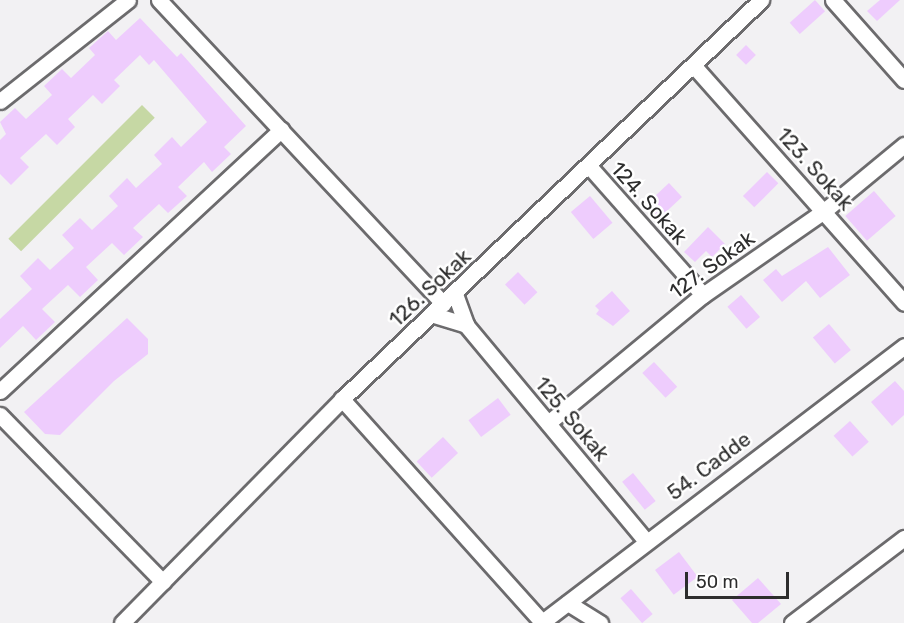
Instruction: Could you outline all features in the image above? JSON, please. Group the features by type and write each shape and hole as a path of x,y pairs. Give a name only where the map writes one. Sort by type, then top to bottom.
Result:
{"street":[{"path":"0,101 128,0"},
{"path":"159,0 281,130 449,299"},
{"name":"126. Sokak","path":"122,623 342,399 761,0"},
{"path":"832,0 904,80"},
{"name":"123. Sokak","path":"693,65 904,303"},
{"path":"0,392 281,130"},
{"name":"127. Sokak","path":"548,423 703,295 824,211 904,145"},
{"name":"124. Sokak","path":"589,166 703,295"},
{"name":"125. Sokak","path":"449,299 466,325 645,540"},
{"path":"432,314 466,325"},
{"name":"54. Cadde","path":"541,623 645,540 901,354"},
{"path":"342,399 541,623"},
{"path":"0,415 163,582"},
{"path":"792,623 904,538"},
{"path":"568,603 600,623"}],"green space":[{"path":"142,105 155,118 21,251 8,239"}],"building":[{"path":"815,0 825,11 800,34 790,23"},
{"path":"880,0 900,0 877,21 867,11"},
{"path":"140,18 177,57 181,53 246,126 224,147 231,154 212,172 204,162 178,187 187,196 168,213 159,204 133,228 143,237 124,255 112,243 86,267 98,280 80,297 68,285 42,309 55,322 36,340 23,326 0,348 0,319 32,289 20,276 38,258 50,270 74,248 62,235 80,218 92,230 118,206 109,196 127,178 136,188 162,164 154,155 172,137 181,147 207,122 154,60 149,65 140,55 114,80 120,86 102,104 93,95 68,119 75,127 57,145 46,134 20,158 29,167 11,185 0,174 0,140 6,134 0,122 15,108 26,119 52,95 44,86 62,69 71,78 95,55 89,48 108,31 116,40"},
{"path":"746,45 756,55 746,65 736,55"},
{"path":"767,172 778,183 754,207 743,196"},
{"path":"669,183 682,197 658,219 645,206"},
{"path":"874,191 896,216 867,241 845,216"},
{"path":"590,196 612,223 593,239 571,212"},
{"path":"708,227 725,244 712,257 706,251 695,262 684,252"},
{"path":"828,247 850,275 820,298 806,281 782,302 763,280 776,269 782,276"},
{"path":"518,272 537,292 525,305 505,285"},
{"path":"612,291 630,311 613,326 596,314 599,310 595,306"},
{"path":"741,295 760,317 746,329 727,307"},
{"path":"127,318 148,339 148,354 114,381 60,435 45,434 24,412"},
{"path":"829,324 851,350 835,364 813,337"},
{"path":"654,362 677,387 665,398 642,373"},
{"path":"895,381 904,391 904,415 892,426 871,402"},
{"path":"498,398 511,415 481,437 468,420"},
{"path":"850,421 869,442 852,457 834,436"},
{"path":"443,437 458,453 432,478 417,462"},
{"path":"633,473 656,501 645,510 622,482"},
{"path":"679,552 698,577 674,595 655,570"},
{"path":"758,578 781,604 758,623 752,623 732,600"},
{"path":"631,589 653,614 642,623 620,598"}]}
